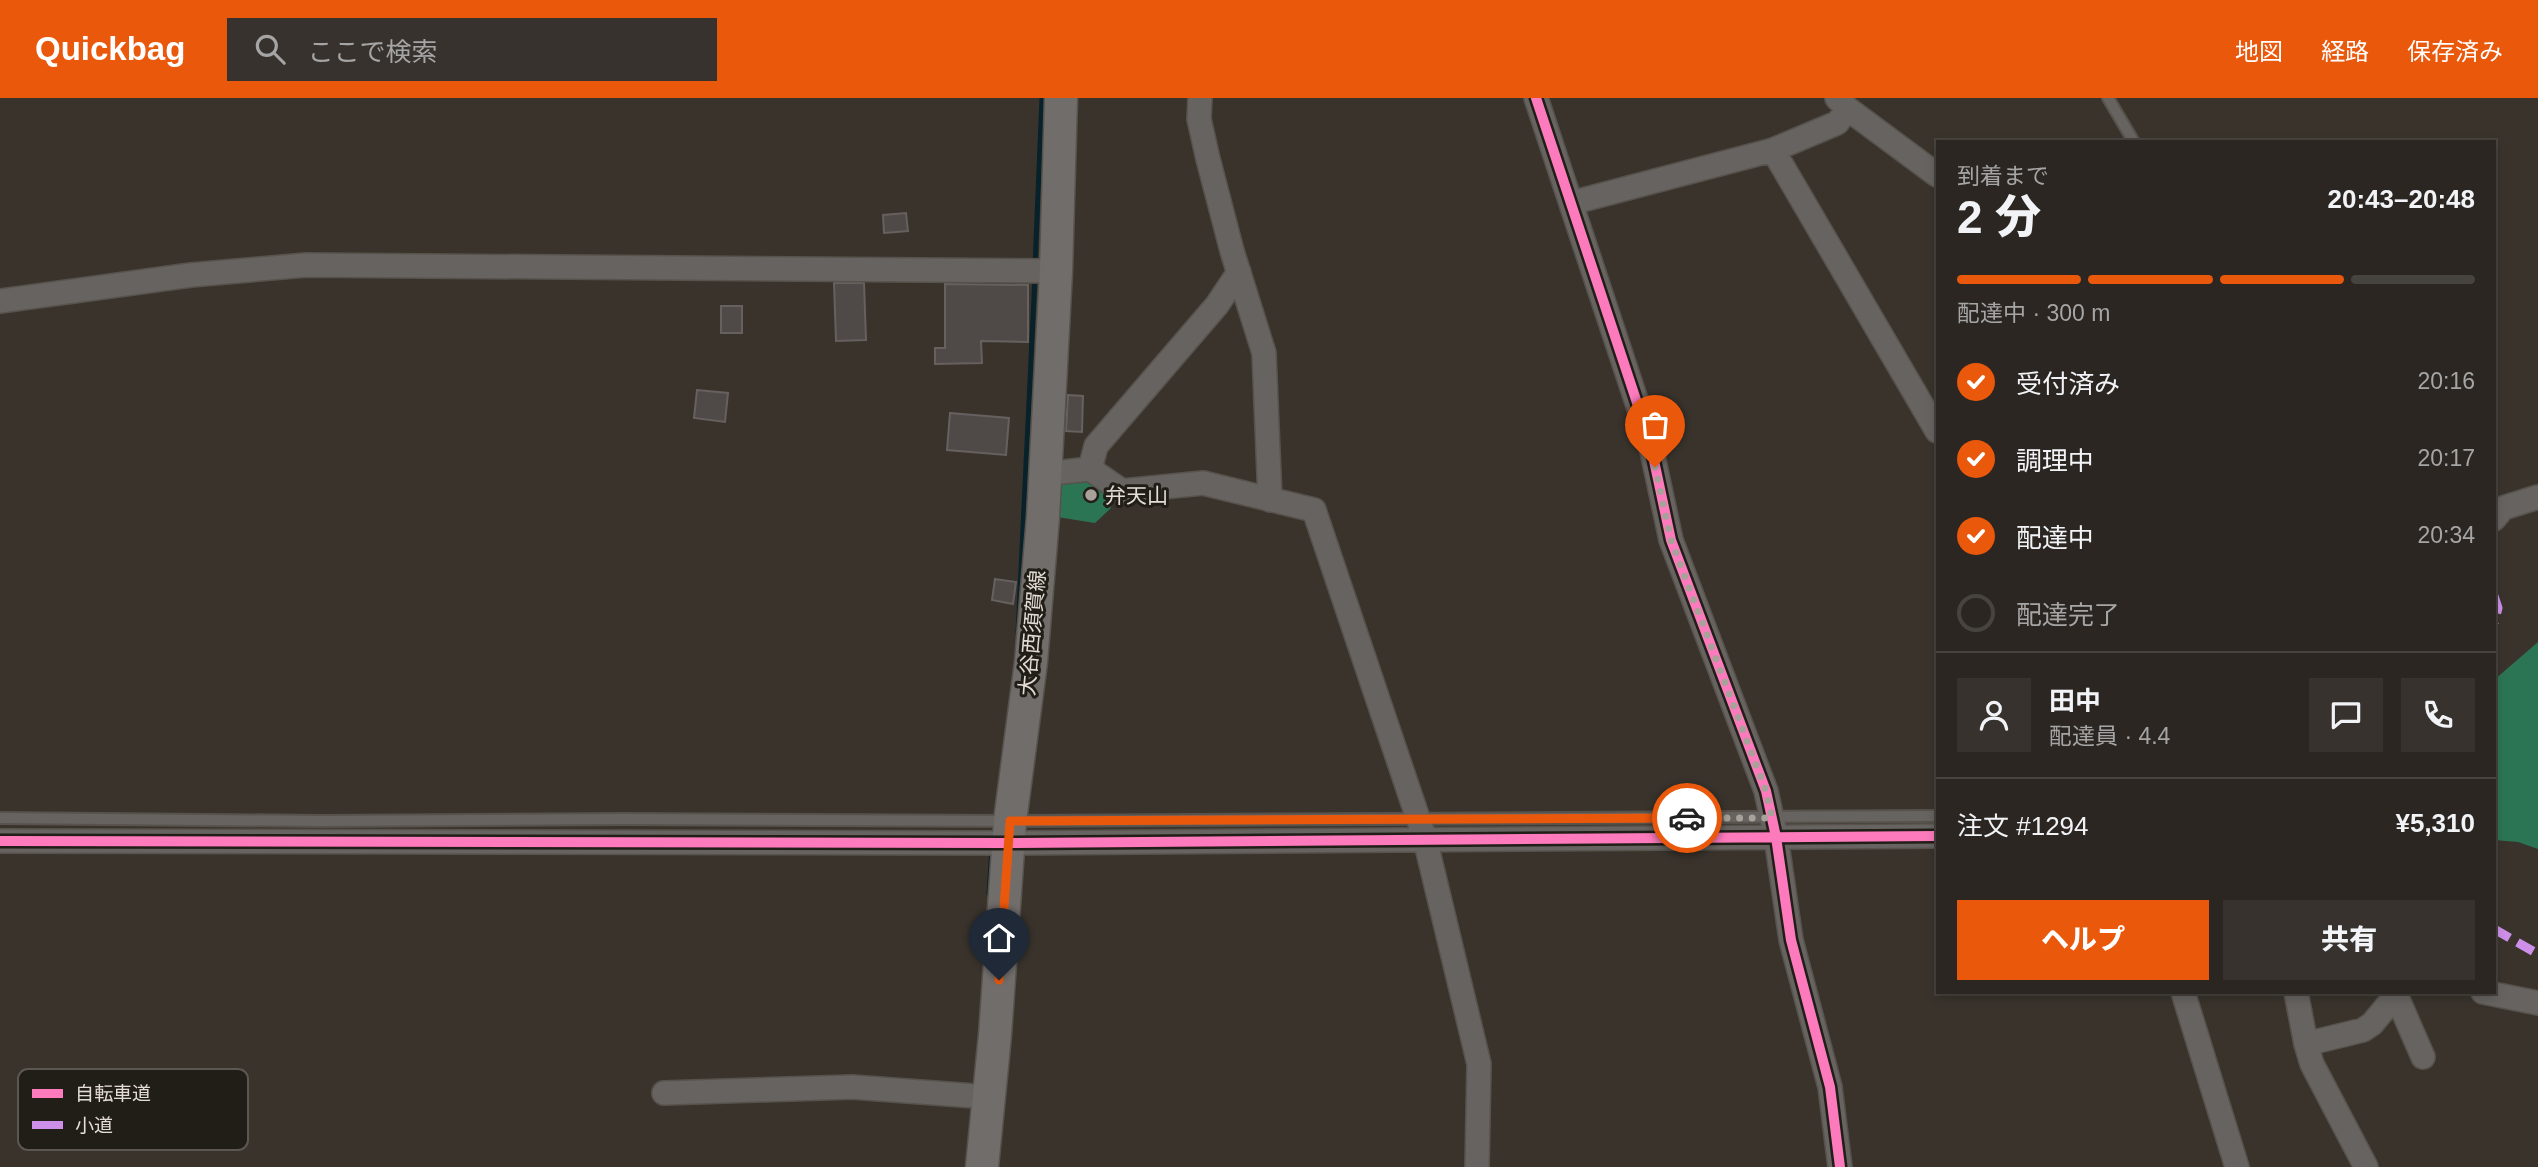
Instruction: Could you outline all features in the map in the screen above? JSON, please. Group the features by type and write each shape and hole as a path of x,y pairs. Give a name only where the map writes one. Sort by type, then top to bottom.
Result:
{"main road":[{"name":"大谷西須賀線","path":"982,1167 1009,832 1031,662 1045,474 1056,271 1061,98"}],"street":[{"path":"1200,98 1199,119 1202,132 1239,272 1264,353 1270,500"},
{"path":"1536,98 1650,442 1671,540 1766,791 1791,940 1830,1087 1840,1167"},
{"path":"1571,203 1773,150 1837,123 1842,104 1936,174"},
{"path":"1773,150 1936,429"},
{"path":"0,301 191,275 306,265 1056,271"},
{"path":"1090,469 1096,446 1217,305 1239,272"},
{"path":"1045,474 1090,469 1122,491 1203,483 1314,510 1421,829 1479,1065 1476,1167"},
{"path":"2496,517 2503,508 2538,497"},
{"path":"0,841 1774,827 1936,835"},
{"path":"2184,994 2237,1167"},
{"path":"2296,994 2312,1064 2366,1167"},
{"path":"2306,1044 2363,1030 2400,994 2423,1057"},
{"path":"2493,994 2538,1003"},
{"path":"664,1093 852,1087 989,1097"}],"lane":[{"path":"2108,98 2133,140"},
{"path":"1774,827 1936,816"},
{"path":"0,818 321,821 609,819 1009,832"}],"green space":[{"path":"1070,474 1118,491 1110,509 1095,523 1057,517 1055,485"},
{"path":"2538,642 2538,849 2518,842 2496,840 2496,678"}],"building":[{"path":"906,213 908,231 884,233 883,215"},
{"path":"834,283 864,283 866,340 836,341"},
{"path":"945,284 1028,285 1028,342 981,341 982,363 935,364 935,348 945,348"},
{"path":"721,306 742,306 742,333 721,333"},
{"path":"697,390 728,393 725,422 694,418"},
{"path":"1068,395 1083,396 1082,432 1066,431"},
{"path":"950,413 1009,418 1006,455 947,450"},
{"path":"995,579 1016,582 1013,604 992,600"}],"waterway":[{"path":"1035,266 1042,98"},
{"path":"1018,633 1035,276"},
{"path":"989,894 992,848"}],"marked path":[{"path":"2496,602 2496,616"},
{"path":"2496,930 2538,954"}],"cycle path":[{"path":"1536,98 1650,442 1671,540 1766,791 1776,837 1791,940 1830,1087 1840,1167"},
{"path":"0,841 1008,843 1936,836"}],"way so far":[{"path":"1655,467 1671,540 1766,791 1772,818 1687,818"}],"place":[{"name":"弁天山","path":"1091,495"}],"route":[{"path":"999,980 1010,821 1687,818"}]}
